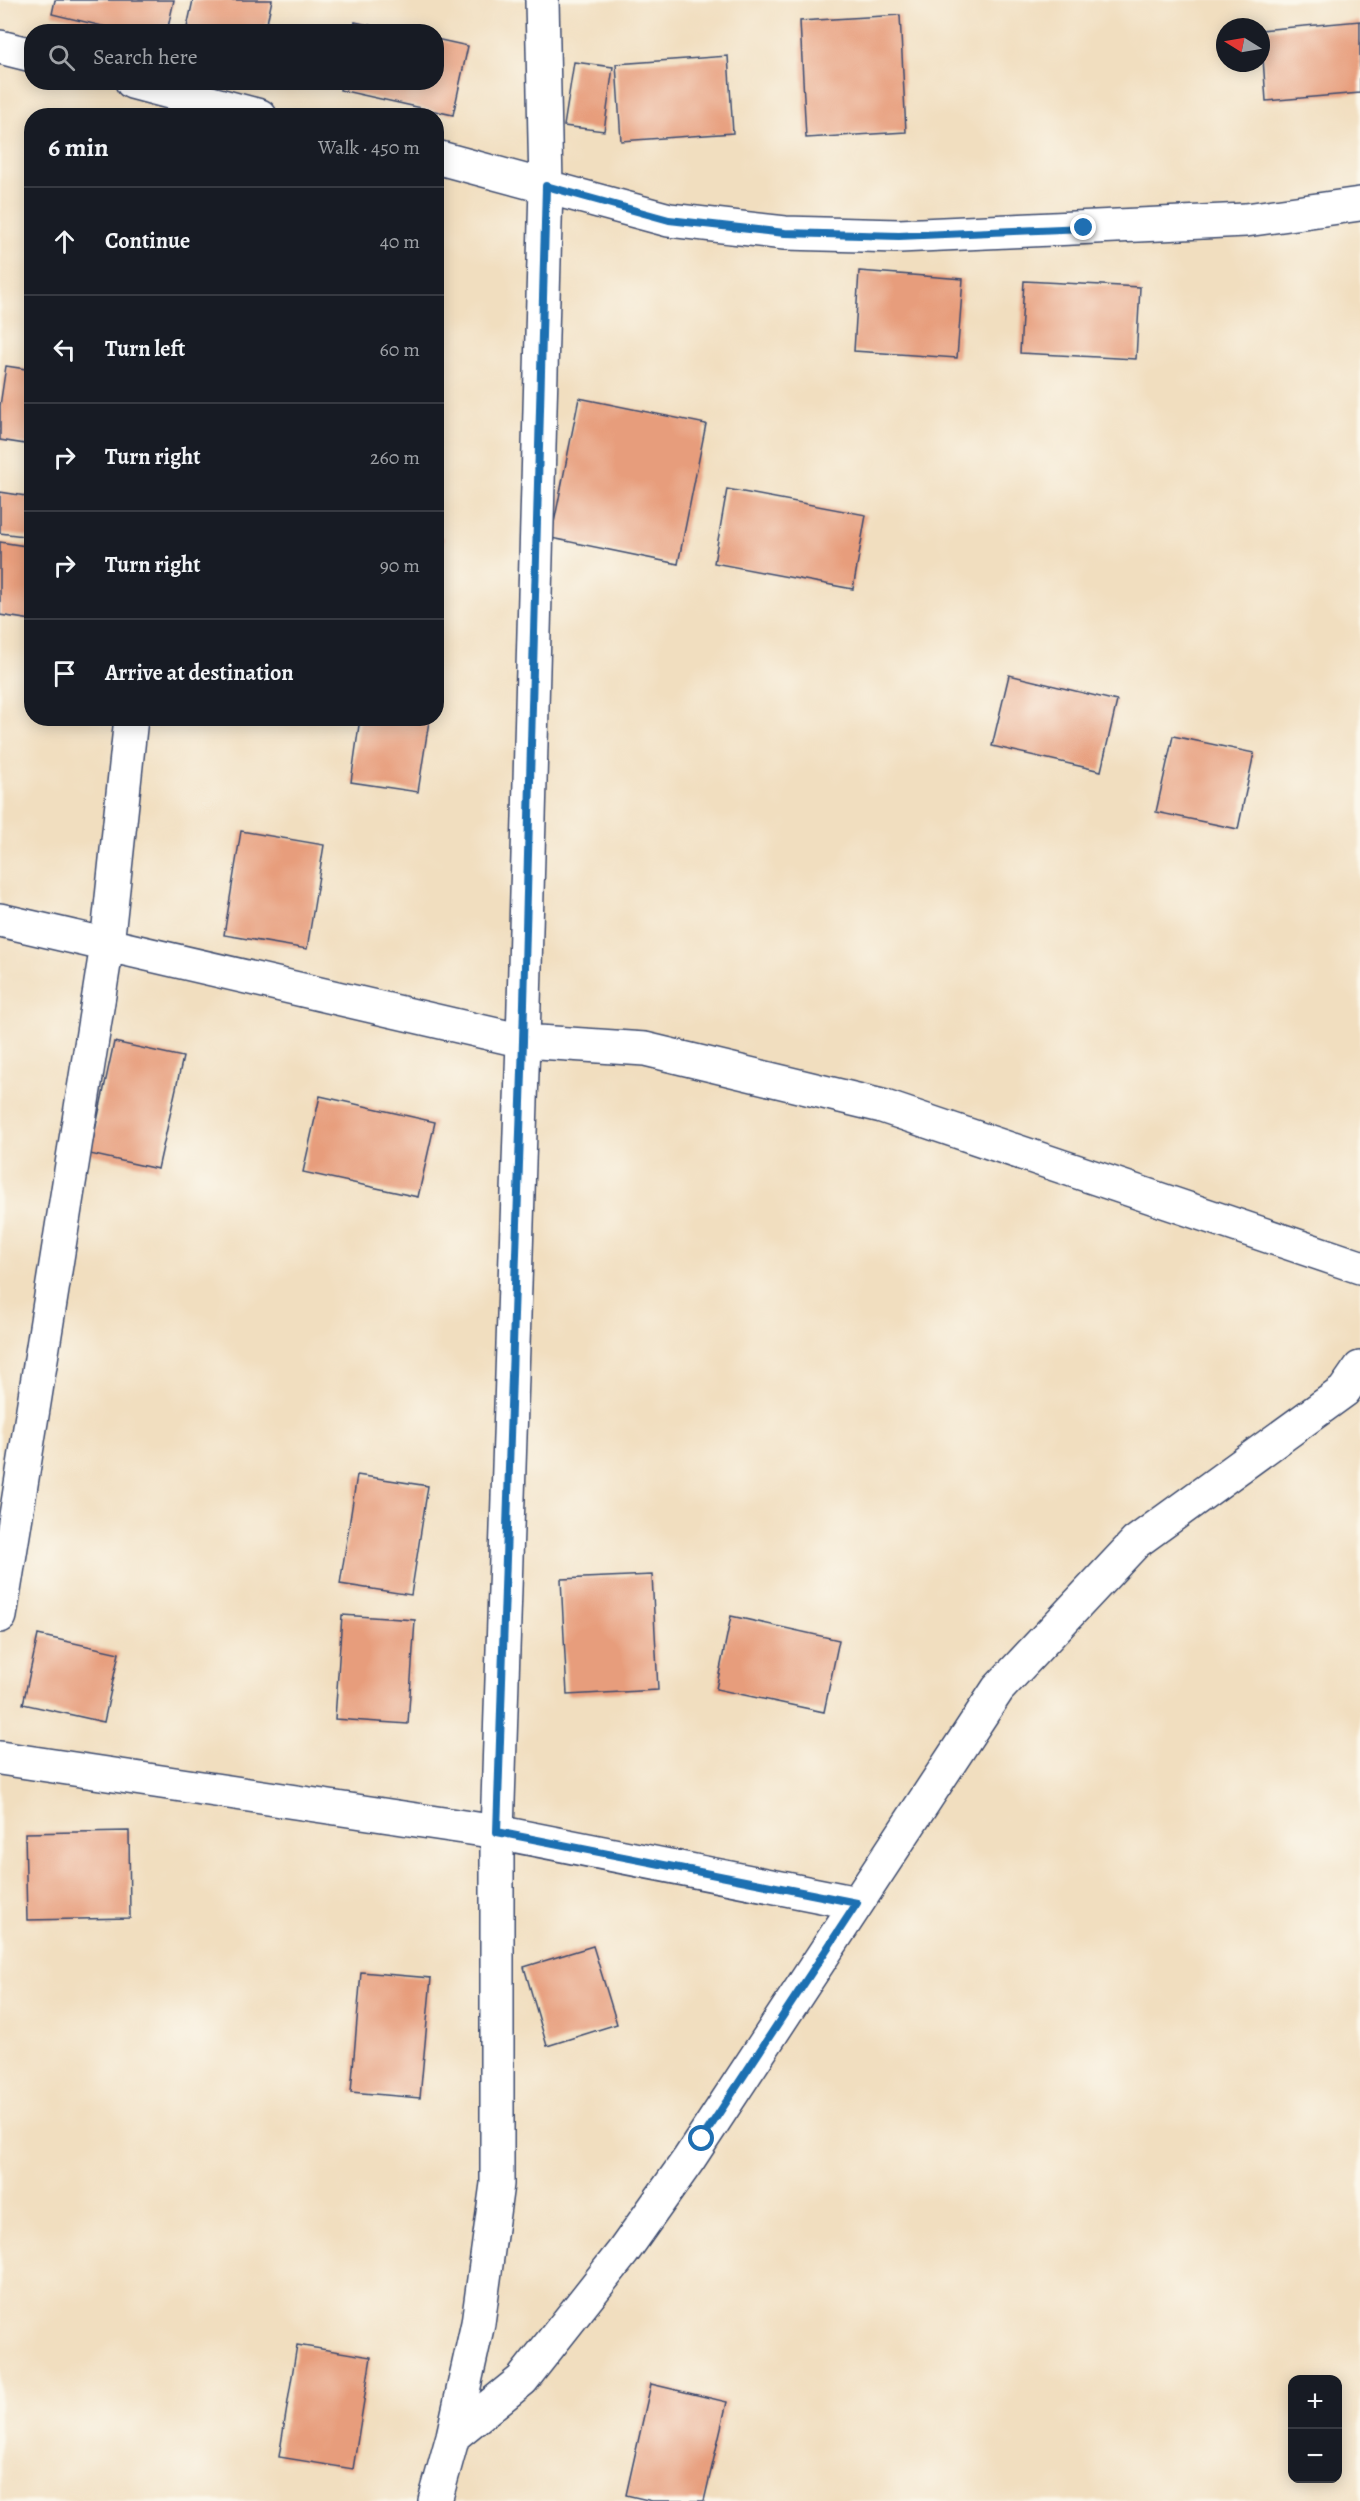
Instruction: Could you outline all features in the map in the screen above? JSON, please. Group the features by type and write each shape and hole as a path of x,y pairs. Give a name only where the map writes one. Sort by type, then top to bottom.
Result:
{"street":[{"path":"435,2501 453,2436 478,2322 497,2184 497,1832 523,1041 546,186 542,0"},
{"path":"0,47 24,53"},
{"path":"153,90 200,108"},
{"path":"444,159 669,220 785,233 899,236 1246,220 1360,204"},
{"path":"0,1616 107,945 130,726"},
{"path":"0,920 523,1041 645,1049 882,1106 1360,1268"},
{"path":"453,2436 522,2380 623,2252 689,2159 998,1689 1136,1542 1344,1391 1360,1368"},
{"path":"0,1758 497,1832 857,1903"}],"building":[{"path":"55,0 174,0 169,24 94,24 52,14"},
{"path":"193,0 272,0 267,24 188,24"},
{"path":"900,15 906,132 806,138 800,21"},
{"path":"1360,21 1360,93 1266,101 1264,72 1270,72 1270,29"},
{"path":"444,41 468,46 453,115 444,113 444,108 421,108 340,90 444,90"},
{"path":"728,56 733,133 621,141 616,64"},
{"path":"574,62 613,67 604,131 564,126"},
{"path":"859,271 963,279 957,358 854,351"},
{"path":"1024,281 1140,287 1136,359 1020,353"},
{"path":"6,366 24,369 24,444 0,440 0,406"},
{"path":"579,398 706,424 678,564 551,538"},
{"path":"727,489 866,515 853,589 714,563"},
{"path":"0,492 24,496 24,536 0,533"},
{"path":"0,542 24,546 24,619 0,615"},
{"path":"1009,675 1117,701 1101,771 992,746"},
{"path":"359,726 428,726 418,792 351,782"},
{"path":"1173,736 1254,753 1238,829 1156,812"},
{"path":"241,831 324,845 307,949 224,935"},
{"path":"114,1042 183,1057 158,1169 90,1154"},
{"path":"320,1096 435,1122 418,1197 303,1172"},
{"path":"357,1475 428,1486 411,1595 340,1584"},
{"path":"652,1575 658,1690 567,1695 561,1579"},
{"path":"342,1615 415,1620 408,1724 335,1719"},
{"path":"731,1616 839,1640 824,1712 716,1689"},
{"path":"38,1635 119,1653 104,1722 23,1704"},
{"path":"129,1831 130,1918 27,1920 25,1833"},
{"path":"593,1946 617,2024 547,2046 524,1967"},
{"path":"361,1972 431,1978 420,2098 351,2092"},
{"path":"297,2345 371,2357 353,2469 279,2457"},
{"path":"651,2384 727,2402 704,2501 652,2501 626,2495"}],"route":[{"path":"702,2139 857,1903 497,1832 523,1041 546,186 669,220 785,233 899,236 1084,228"}]}
